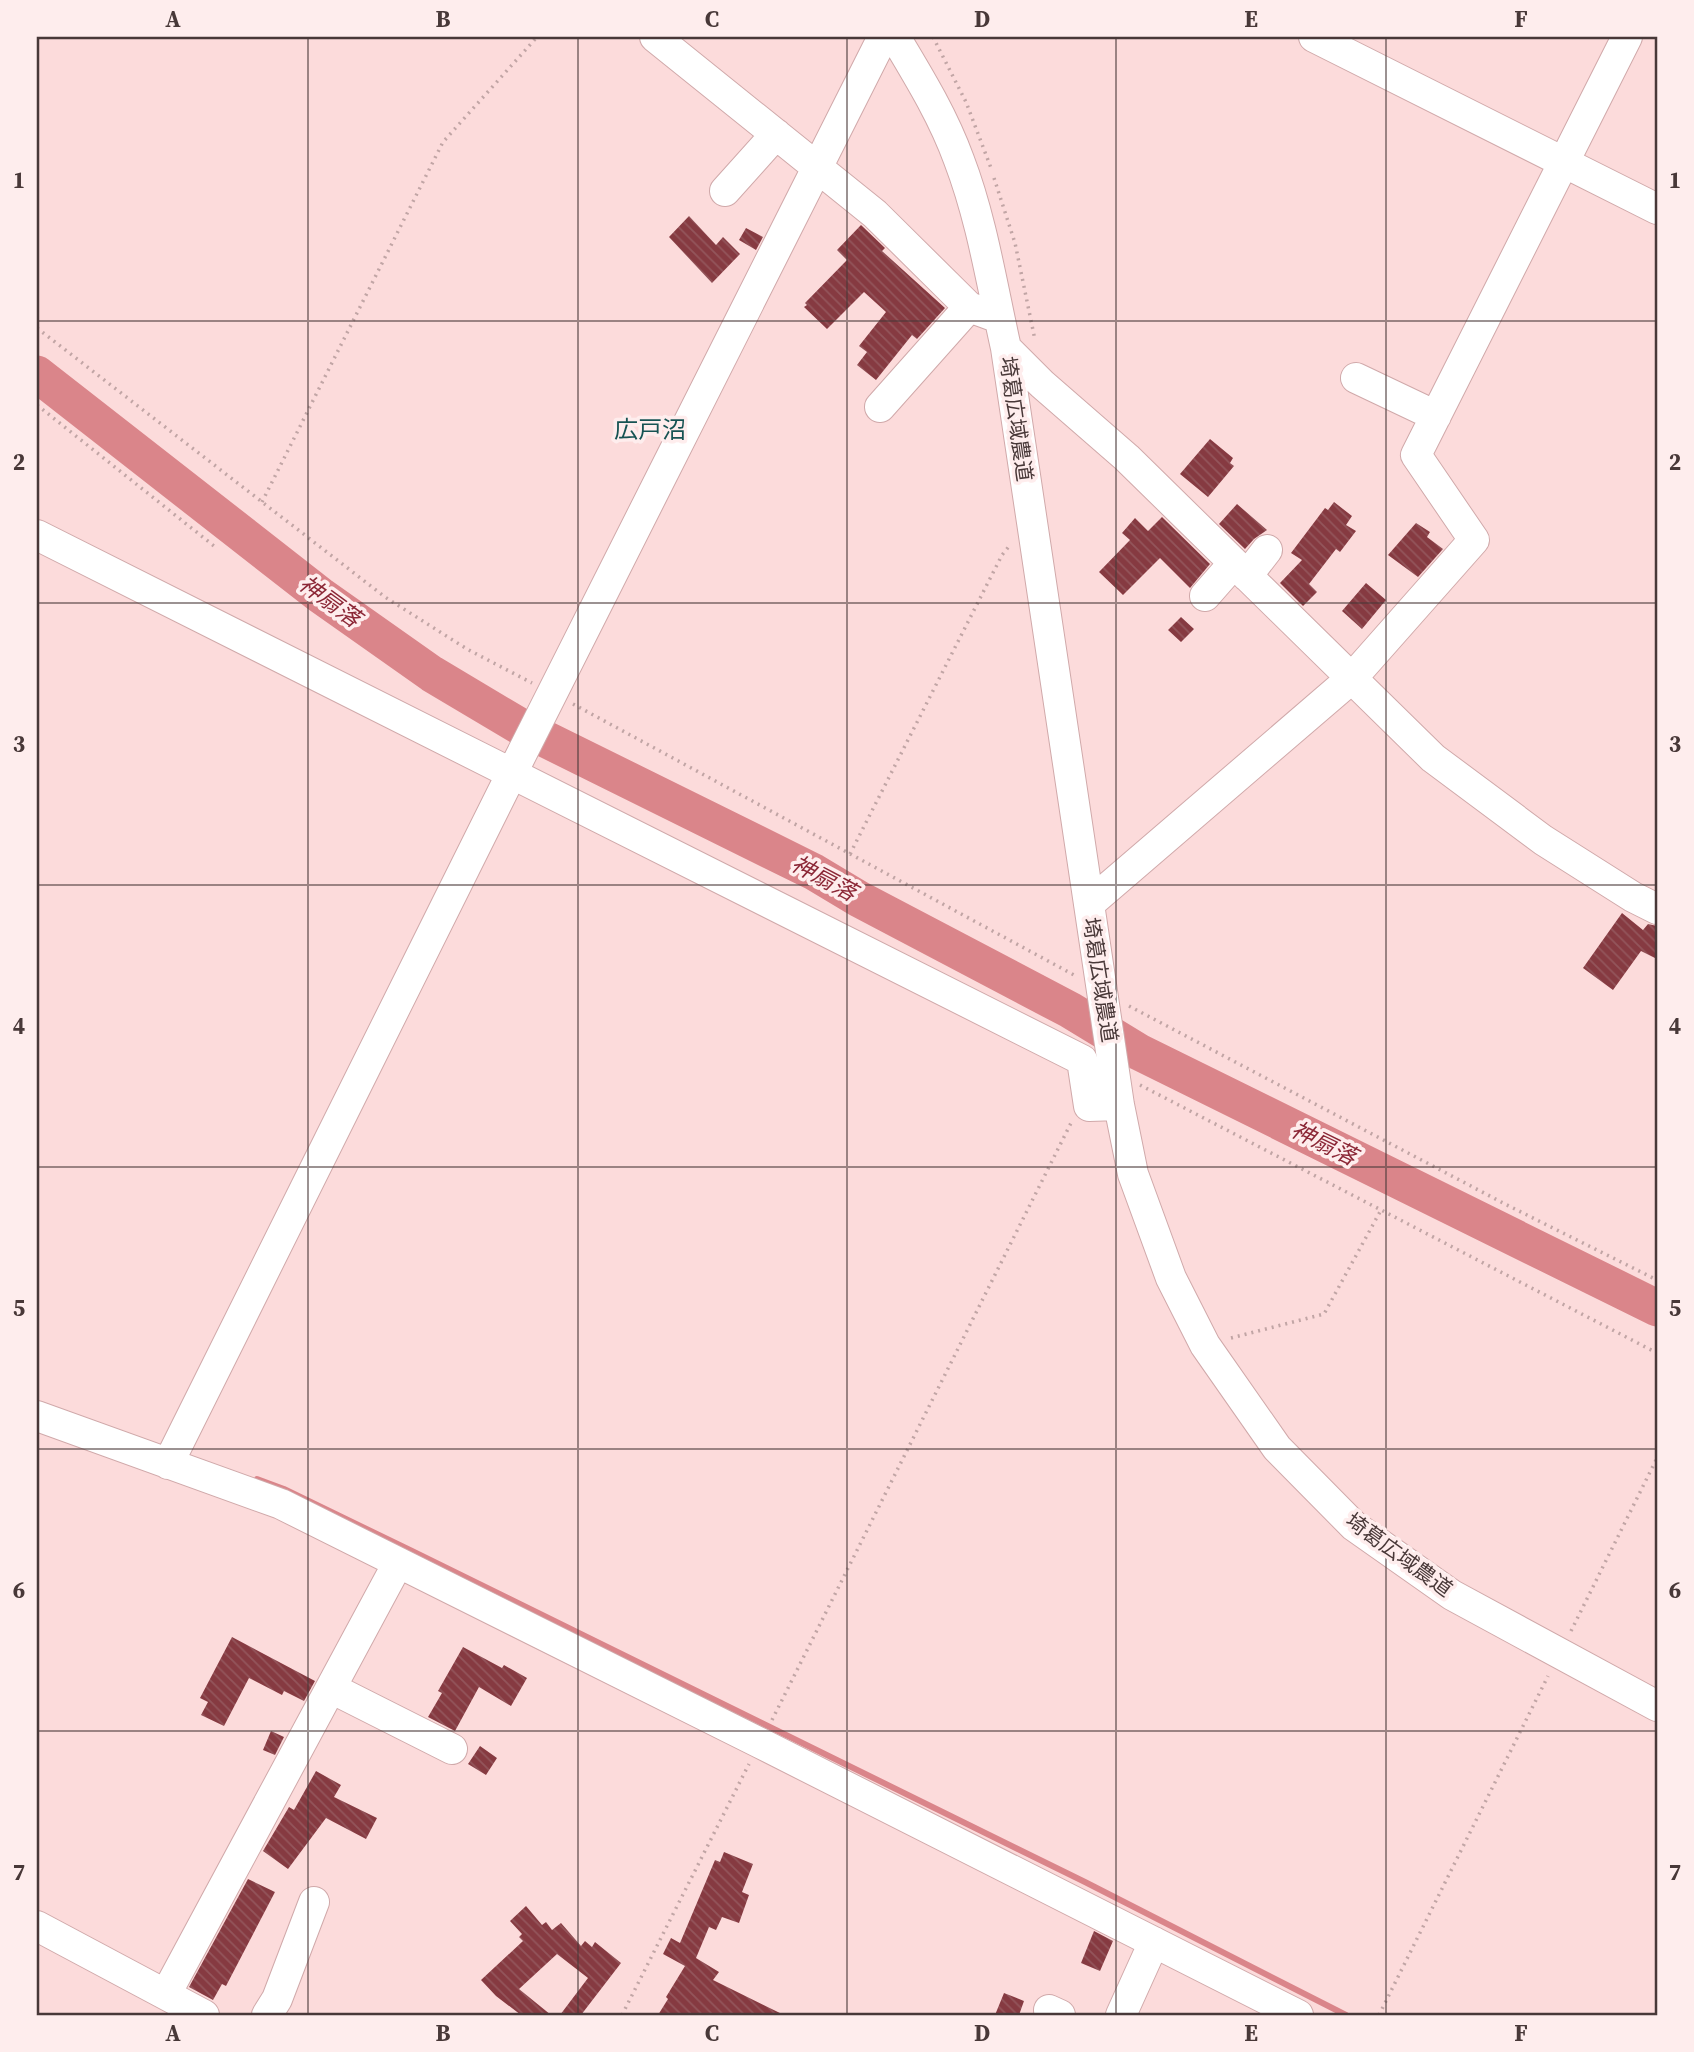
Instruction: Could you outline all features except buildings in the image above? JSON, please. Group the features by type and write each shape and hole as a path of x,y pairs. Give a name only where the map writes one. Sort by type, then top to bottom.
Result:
{"street":[{"path":"168,1464 883,37"},
{"name":"埼葛広域農道","path":"895,37 932,97 960,161 981,234 1006,348 1119,1105 1133,1174 1171,1278 1205,1345 1277,1448 1354,1526 1452,1595 1657,1706"},
{"path":"1314,37 1657,209"},
{"path":"1089,904 1352,678 1474,540 1416,455 1627,37"},
{"path":"667,41 875,214 969,307 999,318"},
{"path":"725,191 776,134"},
{"path":"880,407 969,307"},
{"path":"1006,348 1042,384 1127,458 1433,758 1543,840 1633,897 1657,909"},
{"path":"1356,378 1436,416"},
{"path":"37,535 1082,1060 1089,1106 1119,1105"},
{"path":"1205,596 1267,550"},
{"path":"37,1416 281,1504 1298,2015"},
{"path":"166,1994 398,1563"},
{"path":"331,1688 452,1749"},
{"path":"267,2015 277,1998 314,1902"},
{"path":"37,1926 204,2015"},
{"path":"1121,2015 1154,1942"}],"path":[{"path":"262,502 443,142 537,37"},
{"path":"37,405 214,545"},
{"path":"850,854 1002,555 1031,520"},
{"path":"1102,992 1505,1204 1657,1280"},
{"path":"1114,1072 1657,1353"},
{"path":"622,2015 1071,1123 1089,1106"},
{"path":"1205,1345 1324,1314 1381,1210"},
{"path":"1379,2015 1657,1458"}],"waterway":[{"name":"神扇落","path":"37,374 320,595 432,674 521,727 814,872 859,899 1070,1010 1139,1052 1657,1308"},
{"path":"257,1479 284,1489 412,1551 1085,1882 1346,2015"}],"district":[{"name":"広戸沼","path":"650,430"}]}
